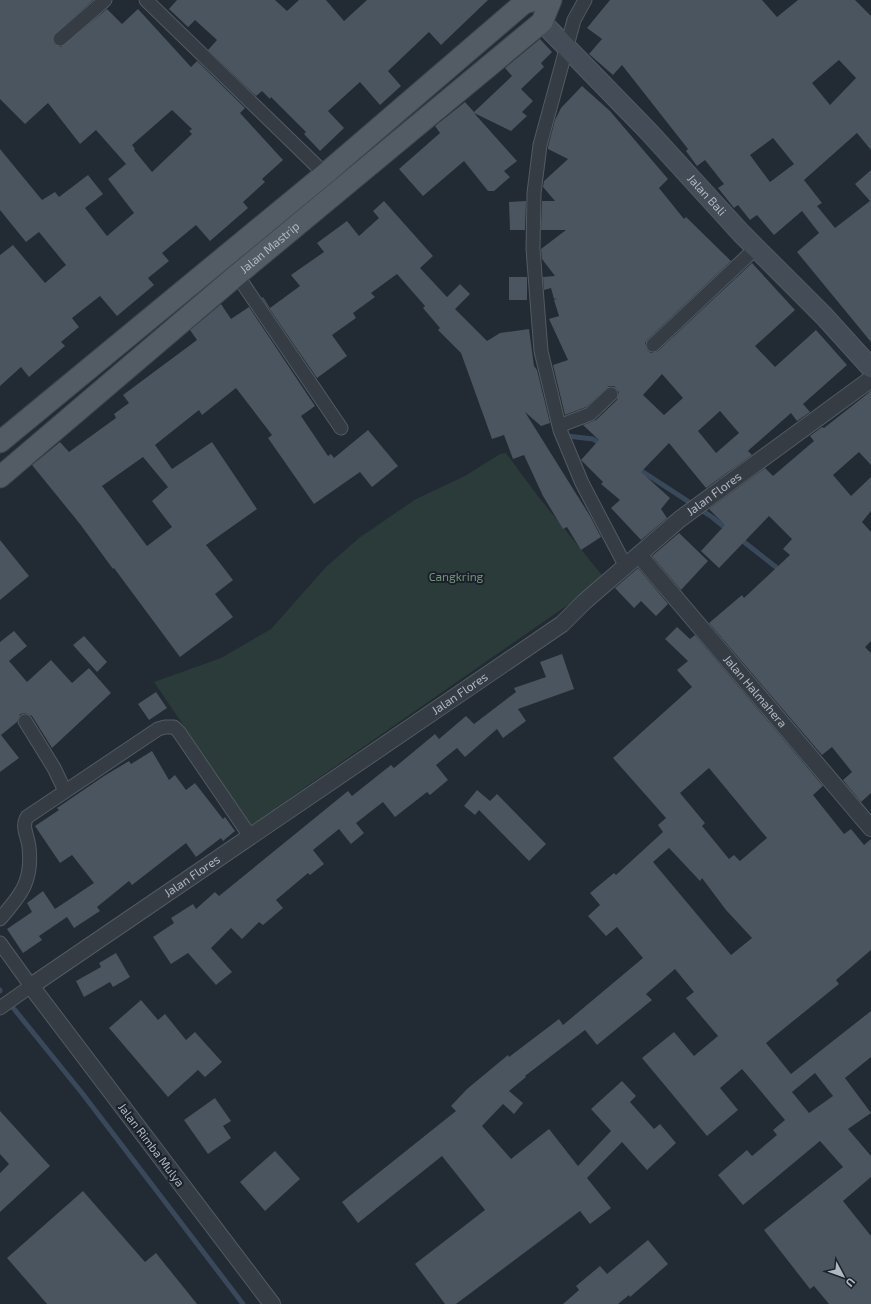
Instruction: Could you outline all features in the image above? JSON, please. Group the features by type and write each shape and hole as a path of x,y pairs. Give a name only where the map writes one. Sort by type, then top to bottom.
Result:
{"main road":[{"path":"542,22 551,0"},
{"name":"Jalan Mastrip","path":"0,442 325,174 526,1"},
{"name":"Jalan Mastrip","path":"0,477 237,275 542,22"},
{"name":"Jalan Bali","path":"542,22 649,132 756,248 824,316 871,368"},
{"path":"142,325 158,343"}],"street":[{"path":"146,0 325,174"},
{"path":"585,0 574,20 540,145 534,194 533,249 541,351 559,428 569,455 626,567"},
{"path":"60,39 99,2"},
{"path":"653,345 756,248"},
{"path":"237,275 341,428"},
{"name":"Jalan Flores","path":"29,987 562,624 584,602 680,519 871,379"},
{"path":"559,428 590,414 611,394"},
{"name":"Jalan Halmahera","path":"639,555 871,828"},
{"path":"25,721 54,768 65,791"},
{"path":"0,919 20,896 28,877 29,846 24,822 32,813 158,729 174,727 179,732 250,836"},
{"path":"0,943 29,987 0,1008"},
{"name":"Jalan Rimba Mulya","path":"29,987 272,1304"}],"green space":[{"name":"Cangkring","path":"506,453 537,495 605,579 251,825 154,682 221,658 271,629 326,567 359,538 416,499 465,476 500,454"}],"building":[{"path":"0,0 93,0 53,36 54,44 61,47 107,9 122,24 138,9 191,67 197,61 245,108 240,113 283,160 262,179 265,182 243,202 248,208 210,241 196,225 162,253 169,261 148,278 154,285 117,316 100,296 72,318 79,327 61,342 65,346 29,377 21,367 0,386 0,255 13,245 45,283 66,265 39,232 26,242 0,210 0,149 42,200 55,192 59,197 88,175 103,194 85,208 107,236 134,213 108,179 126,164 96,130 80,144 48,103 25,124 0,99","holes":["172,110 192,129 189,131 192,134 152,172 134,150 135,149 132,145"]},
{"path":"177,0 275,0 287,11 299,0 326,0 344,21 367,0 488,0 441,45 429,32 388,71 401,86 380,105 360,82 328,111 344,128 320,151 304,134 306,132 271,97 270,99 262,91 256,96 208,50 217,40 195,20 188,27 169,9"},
{"path":"610,0 762,0 777,17 798,0 855,0 871,16 871,150 857,133 804,180 822,203 817,206 835,228 870,201 855,184 871,170 871,342 797,252 819,233 802,211 774,235 757,215 750,220 738,205 734,208 718,188 724,184 705,160 697,166 686,151 688,149 622,65 613,75 589,54 602,39 587,28","holes":["839,60 856,78 830,105 812,83","773,138 794,164 770,182 750,155"]},
{"path":"540,39 552,52 541,63 544,67 521,89 533,101 522,112 527,116 511,131 474,113 517,161 504,171 510,177 494,191 488,191 464,161 423,196 399,169 440,133 435,126 465,102 474,112 512,76 505,68"},
{"path":"582,86 610,111 668,179 659,188 684,219 686,217 731,261 648,339 645,343 647,350 651,353 658,351 752,263 795,310 755,346 775,367 816,330 847,365 803,404 810,412 797,421 791,413 748,451 752,455 706,488 669,443 641,472 670,498 661,509 667,518 641,540 611,508 620,500 601,484 603,482 581,460 599,440 583,425 596,420 617,400 619,392 614,386 609,386 586,407 565,415 553,365 568,360 549,319 559,316 554,300 557,298 554,299 551,288 544,290 543,277 555,276 542,259 541,249 566,230 541,230 542,201 555,201 543,187 544,181 568,159 548,149 555,120 561,108","holes":["662,374 683,398 664,415 643,395","720,411 739,433 716,453 698,431"]},
{"path":"384,201 433,256 420,268 447,297 460,284 470,294 455,309 487,341 500,333 529,329 534,366 537,370 550,423 541,426 525,412 590,516 601,537 581,550 567,527 563,529 543,496 524,455 513,459 504,435 492,439 461,353 438,330 440,328 423,308 425,306 397,274 371,293 375,297 353,313 356,318 332,335 347,356 317,378 262,298 263,297 270,308 300,286 291,275 324,252 317,243 347,221 359,236 379,218 373,211"},
{"path":"526,201 525,230 510,230 509,202"},
{"path":"509,277 527,277 527,300 509,300"},
{"path":"221,304 231,319 249,307 315,406 301,416 328,456 331,454 334,458 368,430 398,466 372,487 360,472 314,504 268,438 272,435 236,388 202,415 199,410 155,445 172,469 212,442 257,509 206,545 233,580 215,594 233,617 180,657 114,568 113,569 80,524 32,465 60,442 69,452 116,418 114,414 129,403 123,395 197,340 190,330","holes":["143,457 168,487 152,501 172,527 147,546 102,486"]},
{"path":"871,391 871,465 859,452 833,475 851,496 871,477 871,511 862,522 871,532 871,641 865,647 871,653 871,793 861,802 843,780 852,772 832,747 822,755 709,623 742,595 744,598 790,555 783,549 792,539 769,516 719,568 701,551 725,525 709,509 765,468 773,476 814,441 810,436 822,427 824,428"},
{"path":"679,533 708,561 681,590 652,556"},
{"path":"0,540 29,576 0,600"},
{"path":"638,568 668,604 656,616 641,601 634,608 615,588"},
{"path":"677,627 690,639 695,635 823,786 813,795 844,834 851,829 864,845 871,839 871,950 836,980 839,984 766,1043 791,1074 871,1011 871,1057 845,1078 871,1113 848,1129 871,1156 871,1177 843,1201 871,1236 871,1304 829,1304 814,1286 810,1289 764,1230 843,1167 820,1141 743,1205 718,1175 747,1150 752,1156 777,1135 773,1130 785,1120 742,1069 720,1088 738,1110 707,1136 642,1058 674,1032 694,1056 718,1036 686,998 694,992 675,969 646,994 652,1000 597,1045 585,1030 525,1076 526,1077 509,1091 523,1103 514,1114 503,1104 482,1126 511,1159 549,1129 578,1166 611,1131 591,1109 622,1081 636,1096 630,1102 654,1129 660,1124 676,1143 647,1170 622,1142 587,1178 611,1208 590,1224 580,1211 456,1304 445,1304 415,1264 485,1210 442,1156 358,1223 342,1202 456,1111 451,1106 467,1089 508,1055 509,1057 559,1019 563,1025 643,958 617,927 606,936 588,916 600,905 590,893 614,873 616,875 663,832 658,825 666,818 613,758 692,687 677,670 688,661 665,639","holes":["709,768 767,838 740,861 734,855 729,859 702,826 705,823 680,793","669,848 700,881 702,878 726,910 752,938 731,955 653,862","815,1073 833,1096 809,1113 792,1092"]},
{"path":"14,631 27,646 9,661 27,682 51,660 72,683 89,668 111,693 52,748 32,716 25,713 20,714 17,722 1,735 19,758 0,772 0,642"},
{"path":"84,636 107,662 97,672 73,645"},
{"path":"562,654 574,689 518,709 526,721 503,738 497,729 465,757 457,748 436,765 448,780 430,795 427,792 395,817 383,802 356,823 364,833 351,844 339,829 313,850 324,864 310,875 308,873 276,900 283,908 263,925 259,922 242,939 231,928 211,948 232,972 216,985 188,953 171,964 153,937 174,923 171,918 193,904 196,909 215,892 219,896 348,791 352,796 391,765 394,768 435,734 439,739 466,716 474,724 516,692 514,688 546,677 540,662"},
{"path":"156,692 167,708 149,720 138,704"},
{"path":"152,751 169,780 175,775 186,790 195,783 223,819 225,817 235,831 223,841 221,838 196,857 186,843 132,885 129,881 97,907 100,911 74,928 67,917 39,936 42,940 23,953 7,929 32,912 27,903 43,891 55,909 94,883 72,855 60,863 35,826 59,810 57,808 104,776 129,761 131,764"},
{"path":"477,790 490,801 497,794 546,844 529,861 479,810 475,815 464,806"},
{"path":"116,953 130,977 113,987 110,982 84,997 76,981 101,967 99,963"},
{"path":"141,1000 158,1020 165,1014 186,1040 195,1032 222,1062 205,1077 198,1070 168,1097 109,1028"},
{"path":"215,1098 231,1121 223,1126 231,1138 208,1154 184,1120"},
{"path":"0,1111 50,1166 0,1212 0,1173 9,1164 0,1154"},
{"path":"275,1151 300,1179 265,1211 240,1182"},
{"path":"83,1191 145,1262 156,1253 197,1304 47,1304 7,1258"},
{"path":"648,1240 668,1264 630,1297 629,1295 618,1304 563,1304 579,1290 576,1286 600,1266 607,1274"}],"waterway":[{"path":"567,436 593,439 602,445"},
{"path":"637,468 712,517 728,530"},
{"path":"739,538 781,571"},
{"path":"10,1004 82,1093 243,1304"}]}
